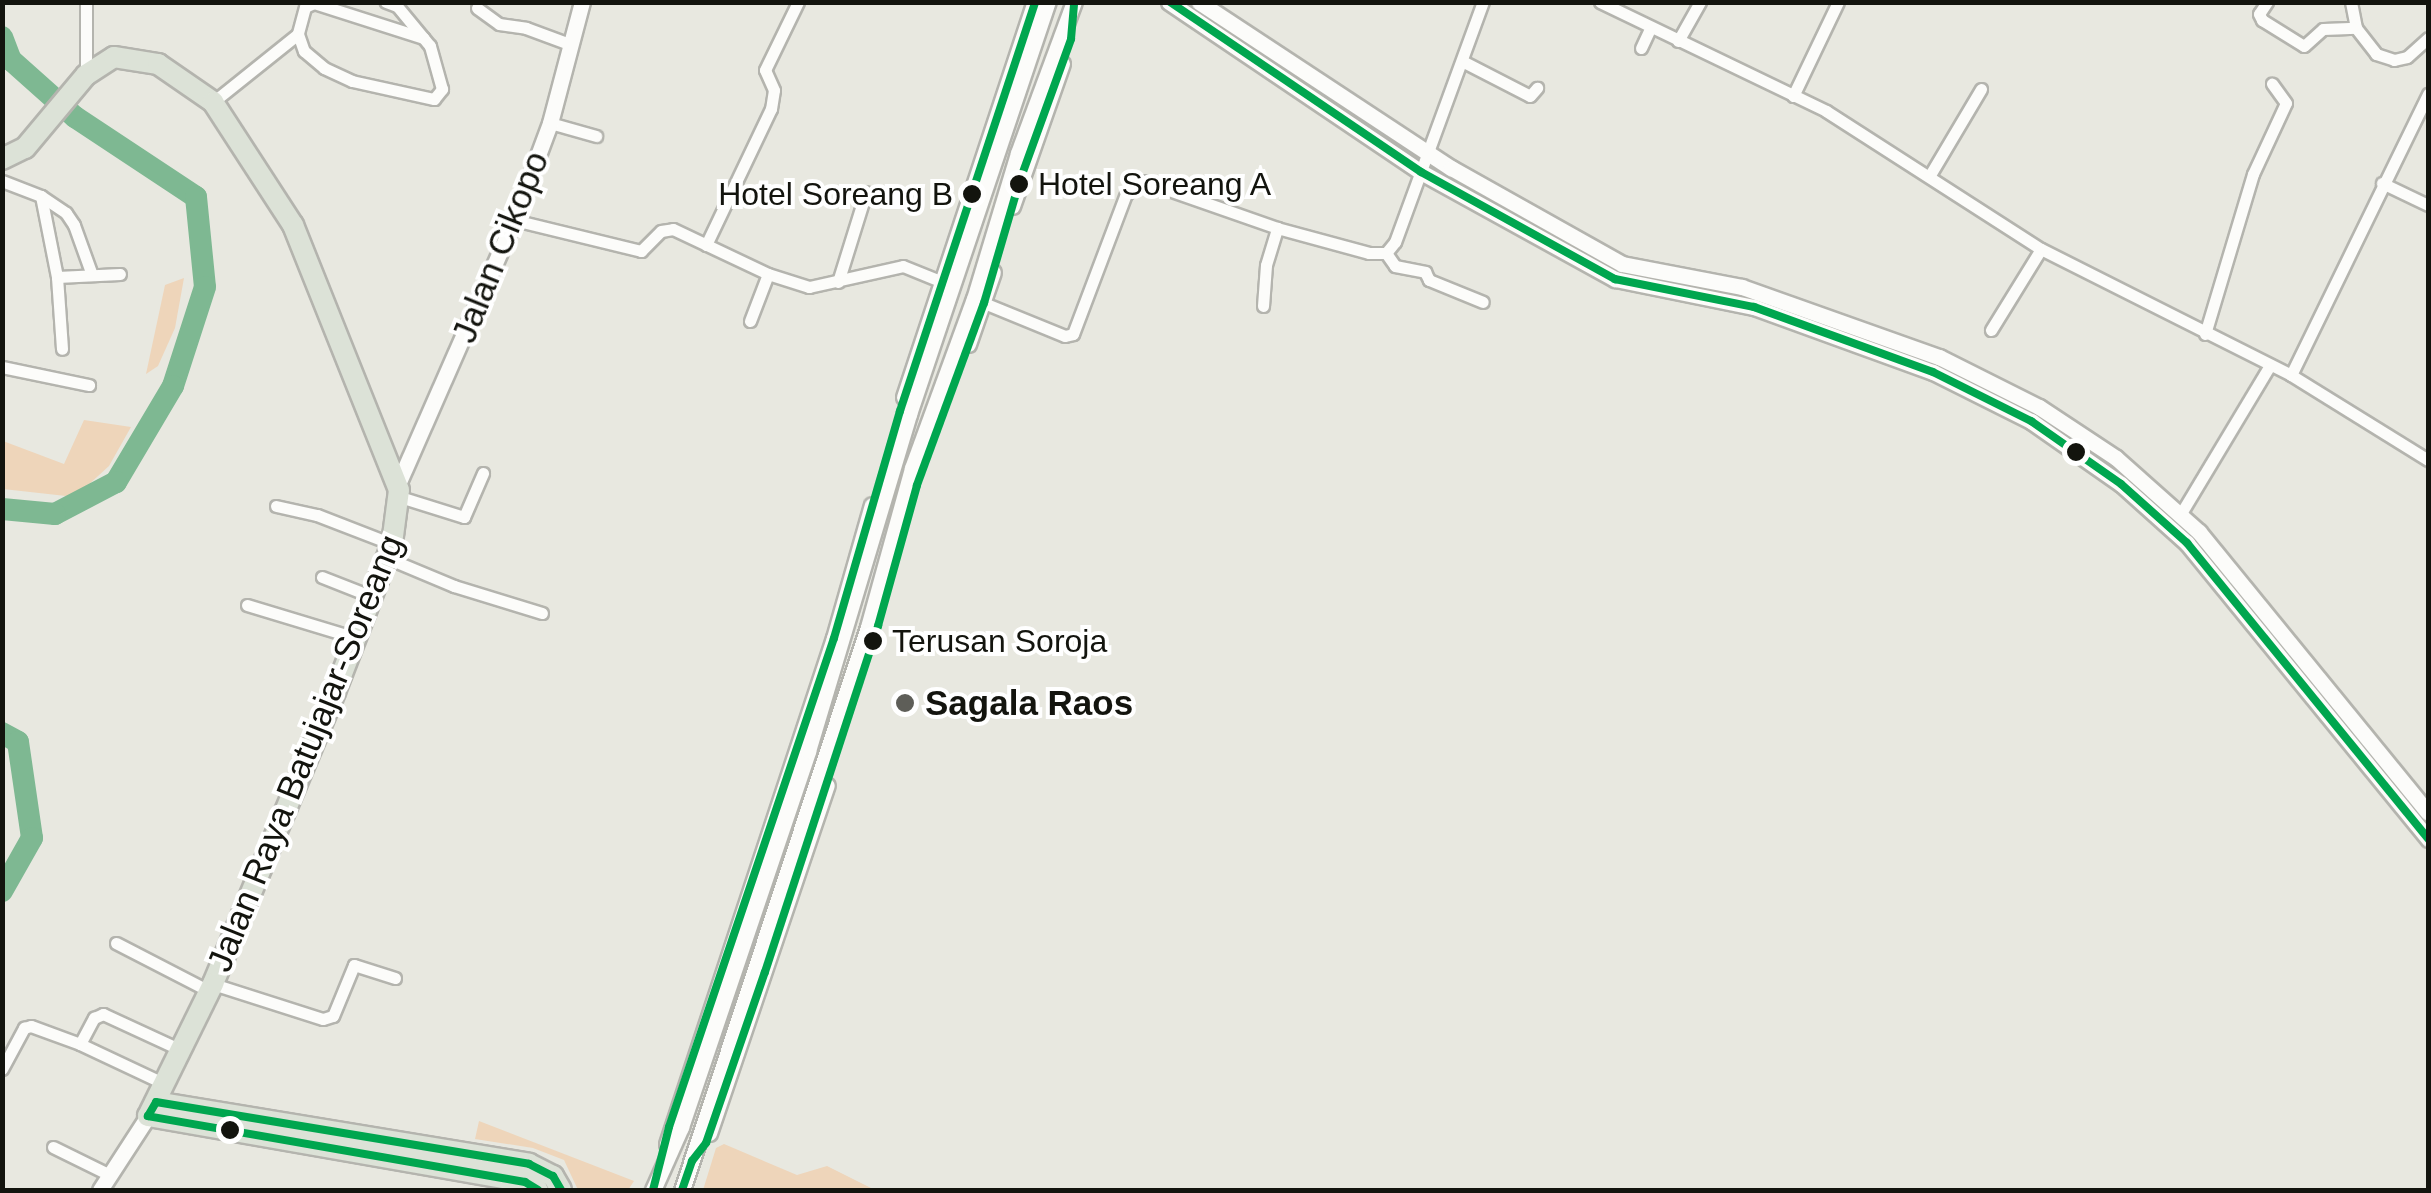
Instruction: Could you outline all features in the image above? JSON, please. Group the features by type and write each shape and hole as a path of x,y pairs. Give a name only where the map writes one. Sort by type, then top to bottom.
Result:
{"highway":[{"name":"Jalan Raya Batujajar-Soreang","path":"2,159 25,148 84,78 114,57 139,58 178,74 213,102 293,224 399,491 390,552 373,597 211,988 156,1101"},
{"path":"156,1101 526,1182 538,1190"},
{"path":"342,1144 528,1164 553,1176 561,1190"}],"main road":[{"name":"Jalan Cikopo","path":"399,491 514,220 550,123 582,2"},
{"path":"666,1154 669,1127 834,638 1035,2"},
{"path":"653,1190 680,1127 808,751 904,412 1048,2"},
{"path":"1168,2 1421,172 1614,279 1754,307 1932,372 2031,421 2122,484 2187,543 2384,769 2428,813"},
{"path":"1199,2 1429,153 1622,264 1742,287 1938,357 2039,408 2100,448 2180,515 2315,669 2428,839"},
{"path":"692,1161 706,1143 765,972 878,626 913,484 984,303 1022,172 1071,38 1074,5"},
{"path":"682,1190 974,299 1013,167 1074,5"},
{"path":"808,751 825,758"},
{"path":"100,1190 156,1101"}],"street":[{"path":"84,78 86,2"},
{"path":"386,2 396,6 424,38 440,70 442,89 434,99 352,81 324,68 304,51 298,34 305,7 315,3 424,38"},
{"path":"706,245 771,110 774,90 765,70 798,2"},
{"path":"984,303 1065,336 1073,334 1126,194 1140,182 1278,228 1368,253 1386,252 1394,242 1429,153 1483,2"},
{"path":"1600,2 1793,96 1930,174 2042,249 2291,375 2428,460"},
{"path":"1678,42 1700,2"},
{"path":"1793,96 1838,2"},
{"path":"2267,2 2260,14 2262,20 2304,46 2323,29 2356,28"},
{"path":"2351,2 2356,28 2376,54 2394,60 2410,55 2428,38"},
{"path":"477,8 499,24 526,28 572,45"},
{"path":"1641,48 1650,29"},
{"path":"213,102 298,34"},
{"path":"1462,61 1530,96 1537,88"},
{"path":"2205,334 2252,174 2286,103 2285,95 2272,84"},
{"path":"1930,174 1981,89"},
{"path":"2291,375 2428,94"},
{"path":"550,123 596,136"},
{"path":"2,181 41,196 66,213 92,275"},
{"path":"2382,183 2428,205"},
{"path":"838,282 866,192"},
{"path":"41,196 56,277 62,349"},
{"path":"514,220 634,250 647,248 666,229 768,274 815,288 909,266 945,283"},
{"path":"1264,306 1266,265 1278,228"},
{"path":"1991,330 2042,249"},
{"path":"1386,252 1392,264 1425,272 1429,280 1483,302"},
{"path":"56,277 120,274"},
{"path":"750,322 768,274"},
{"path":"2180,515 2270,365"},
{"path":"2,367 88,385"},
{"path":"399,491 464,517 483,474"},
{"path":"276,506 317,515 454,586 542,613"},
{"path":"322,577 373,597"},
{"path":"246,605 356,638"},
{"path":"116,943 211,988 323,1020 333,1016 354,965 395,978"},
{"path":"80,1044 94,1018 103,1014 180,1050"},
{"path":"2,1069 24,1028 31,1026 80,1044 156,1101"},
{"path":"53,1147 110,1175"}],"shaded area":[{"path":"184,278 175,328 158,366 146,374 165,285"},
{"path":"84,420 131,427 109,466 75,497 3,489 3,441 64,464"},
{"path":"479,1121 634,1181 628,1190 578,1190 564,1160 533,1148 475,1139"},
{"path":"724,1144 797,1175 827,1166 875,1190 703,1190 716,1148"}],"waterway":[{"path":"2,37 11,60 75,117 196,197 205,287 173,386 116,482 55,514 2,509"},
{"path":"2,733 18,742 32,838 2,891"}],"transit line":[{"path":"653,1190 669,1127 834,638 900,411 1035,2"},
{"path":"682,1190 692,1161 706,1143 765,972 878,626 917,485 984,303 1019,183 1071,39 1074,2"},
{"path":"1170,2 1421,172 1615,279 1754,307 1933,372 2031,421 2121,484 2187,543 2428,839"},
{"path":"538,1190 525,1182 148,1116 156,1102 529,1164 553,1176 561,1190"}],"place":[{"name":"Hotel Soreang A","path":"1019,184"},
{"name":"Hotel Soreang B","path":"972,194"},
{"name":"Terusan Soroja","path":"873,641"},
{"name":"Sagala Raos","path":"905,703"}]}
